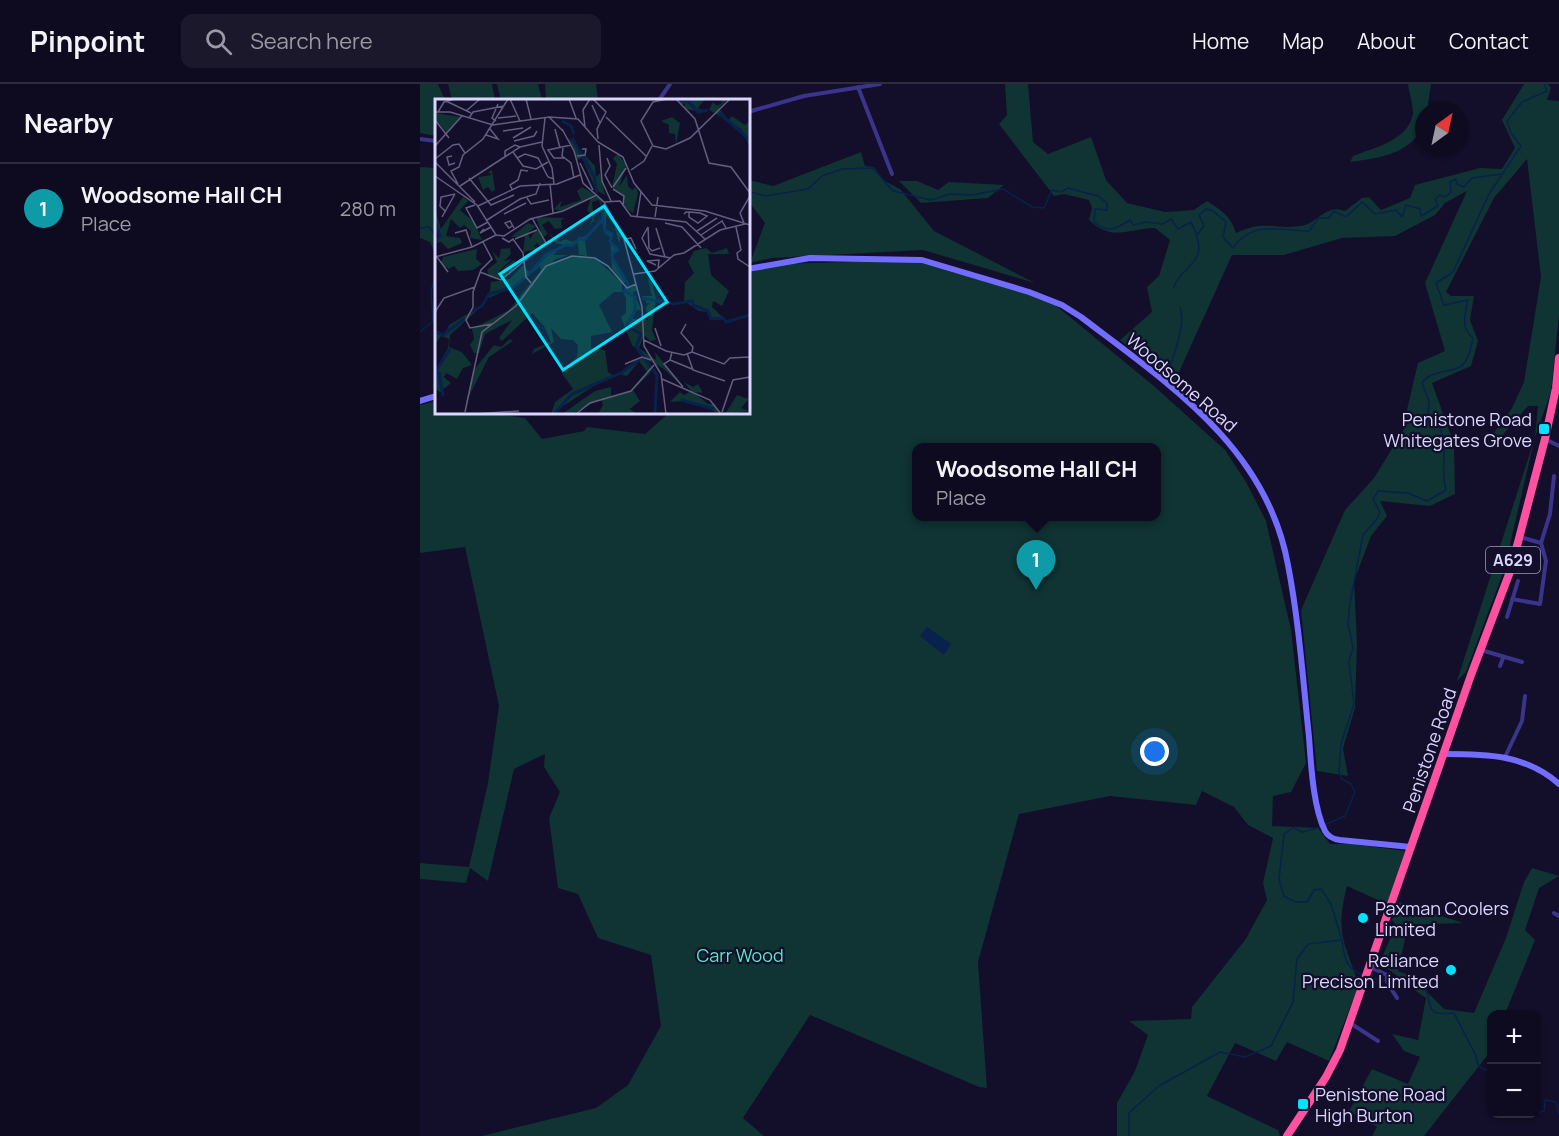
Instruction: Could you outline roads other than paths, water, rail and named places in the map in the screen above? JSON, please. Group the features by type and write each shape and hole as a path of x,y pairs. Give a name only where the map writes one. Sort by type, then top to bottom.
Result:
{"highway":[{"name":"Penistone Road","path":"1287,1136 1326,1077 1350,1023 1504,589 1545,439 1556,388 1559,358"}],"street":[{"path":"660,99 670,84"},
{"path":"750,111 804,96 880,84"},
{"path":"858,87 892,174"},
{"path":"420,139 435,141"},
{"name":"Woodsome Road","path":"750,269 810,258 922,260 1029,292 1062,305 1081,317 1225,436 1261,487 1280,532 1288,563 1312,770 1325,831 1329,836 1340,840 1411,847"},
{"path":"420,400 435,396"},
{"path":"1545,439 1559,446"},
{"path":"1512,599 1540,604 1546,561 1541,543 1550,513 1554,476"},
{"path":"1519,536 1541,543"},
{"path":"1507,617 1518,581"},
{"path":"1481,650 1522,662"},
{"path":"1500,666 1503,658"},
{"path":"1505,757 1522,721 1525,696"},
{"path":"1444,754 1488,754 1505,757 1534,765 1559,784"},
{"path":"1554,913 1559,916"},
{"path":"1370,967 1387,975 1387,980 1397,998"},
{"path":"1350,1023 1378,1041"}],"water":[{"path":"927,627 951,644 944,655 920,636"}],"waterway":[{"path":"1324,825 1345,816 1355,792 1351,784 1342,779 1339,771 1341,744 1354,704 1349,661 1353,648 1348,623 1363,535 1380,512 1373,499 1378,491 1408,493 1427,501 1446,490 1441,431 1428,414 1429,401 1422,383 1432,375 1461,366 1468,356 1473,338 1465,325 1468,300 1444,305 1436,283 1453,272 1489,194 1521,146 1511,133 1507,121 1522,102 1547,91 1544,84"},
{"path":"750,192 765,196 808,189 822,176 842,169 873,168 893,191 931,200 950,194 972,195 1003,189 1032,207 1044,208 1052,190 1061,192 1068,188 1098,196 1107,203 1107,210 1095,209 1094,222 1108,229 1116,228 1130,220 1133,225 1146,222 1163,224 1171,219 1178,229 1191,222 1197,235 1204,226 1199,215 1206,209 1213,211 1226,222 1223,237 1233,248 1240,239 1257,230 1309,231 1319,218 1329,218 1334,211 1346,217 1362,202 1375,214 1396,210 1402,217 1406,205 1420,209 1421,216 1438,206 1435,199 1440,195 1445,197 1451,192 1450,182 1455,179 1458,185 1464,187 1472,178 1502,174"},
{"path":"420,228 429,227 435,235"},
{"path":"1174,287 1177,280 1196,259 1199,244 1196,235"},
{"path":"420,332 433,321 431,292 435,275"},
{"path":"1166,379 1180,333 1182,315 1180,308"},
{"path":"1129,1136 1129,1113 1159,1086 1220,1052 1245,1057 1271,1046 1293,1002 1297,959 1308,944 1342,940 1331,904 1321,889 1314,890 1307,902 1295,902 1284,896 1279,879 1284,834 1293,828 1303,832 1320,827"},
{"path":"1342,941 1349,965 1362,975"},
{"path":"1374,979 1425,986 1431,1009 1438,1013 1454,1013 1476,1056 1479,1067 1487,1070"},
{"path":"1541,1112 1544,1111 1545,1100 1556,1102 1559,1114"}],"place":[{"name":"Penistone Road Whitegates Grove","path":"1544,429"},
{"name":"Woodsome Hall CH","path":"1036,590"},
{"name":"Paxman Coolers Limited","path":"1363,918"},
{"name":"Reliance Precison Limited","path":"1451,970"},
{"name":"Penistone Road High Burton","path":"1303,1104"}],"park label":[{"name":"Carr Wood","path":"740,955"}]}
